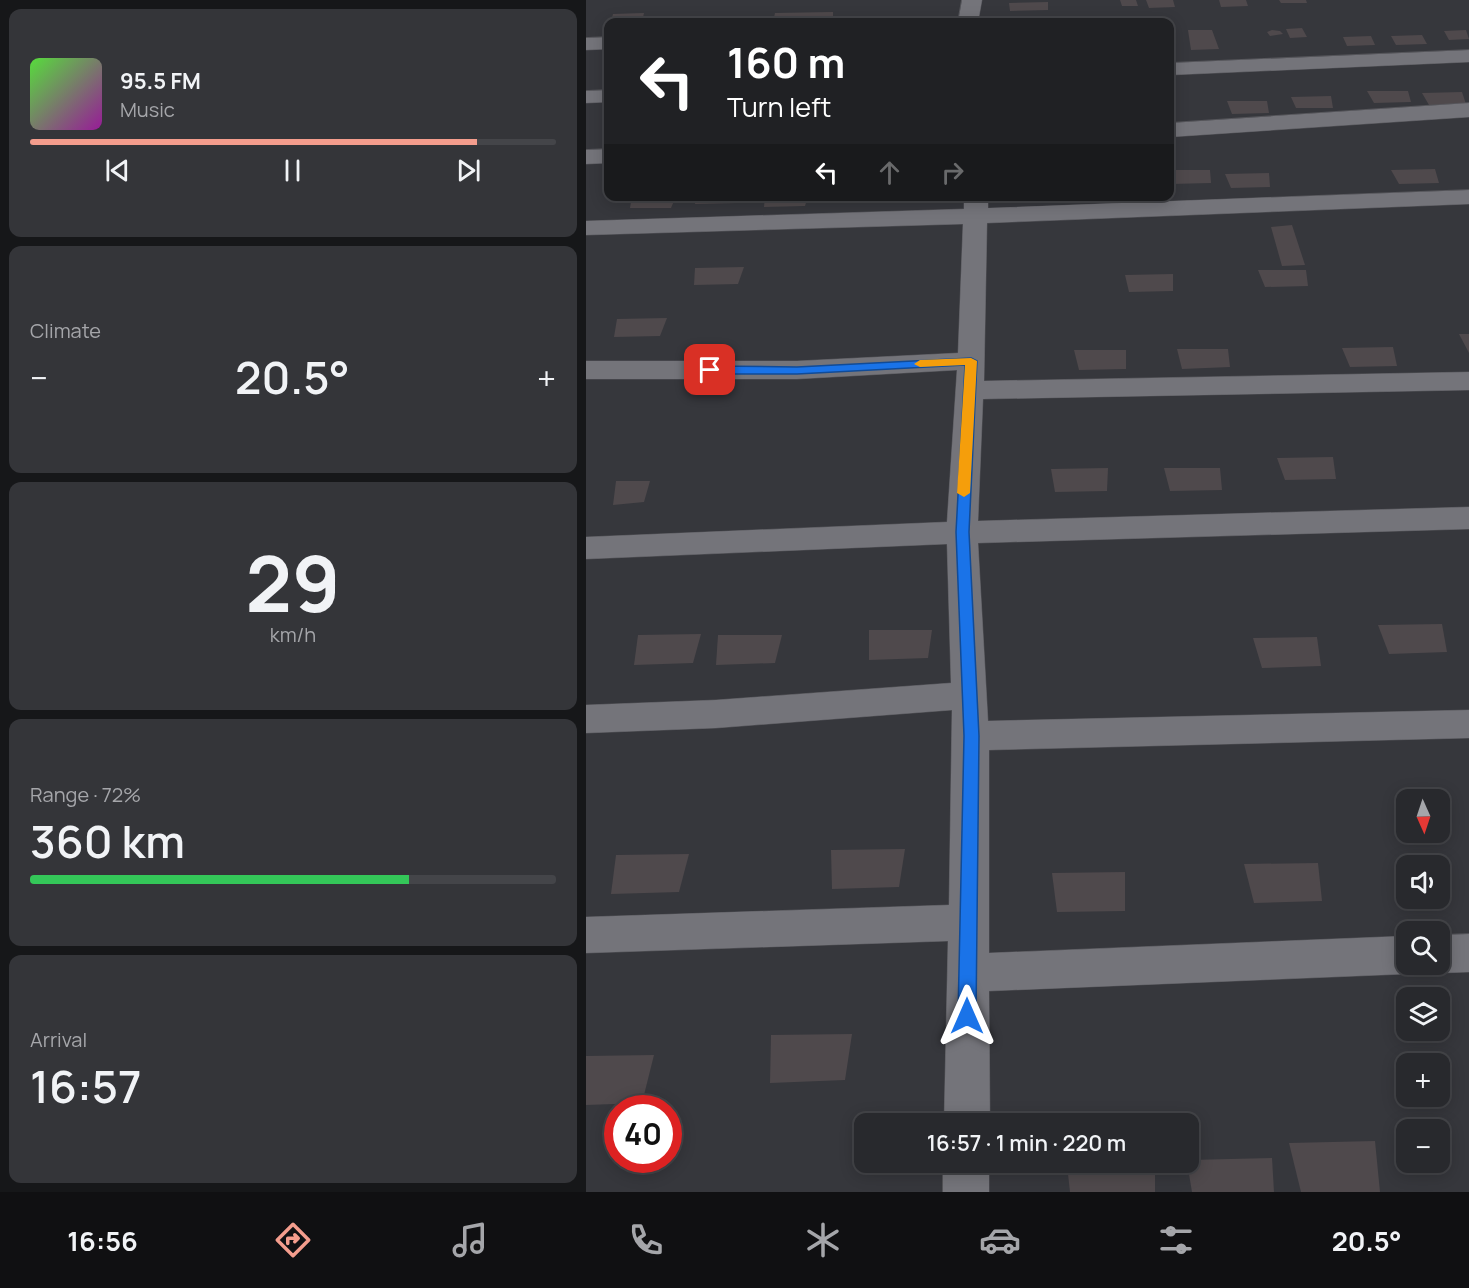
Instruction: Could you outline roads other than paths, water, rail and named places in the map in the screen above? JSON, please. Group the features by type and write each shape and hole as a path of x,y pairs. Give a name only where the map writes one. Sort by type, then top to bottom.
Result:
{"street":[{"path":"969,18 972,0"},
{"path":"586,44 604,43"},
{"path":"1174,69 1468,56"},
{"path":"586,97 604,96"},
{"path":"1174,130 1468,110"},
{"path":"586,157 604,156"},
{"path":"586,228 976,206 1468,196"},
{"path":"967,1113 971,736 962,532 976,206"},
{"path":"586,370 797,370 970,376 1468,381"},
{"path":"586,548 962,532 1468,518"},
{"path":"586,719 716,714 969,695"},
{"path":"971,736 1468,724"},
{"path":"586,935 969,922"},
{"path":"1450,954 1468,953"},
{"path":"967,973 1396,956"},
{"path":"966,1192 967,1173"}]}
